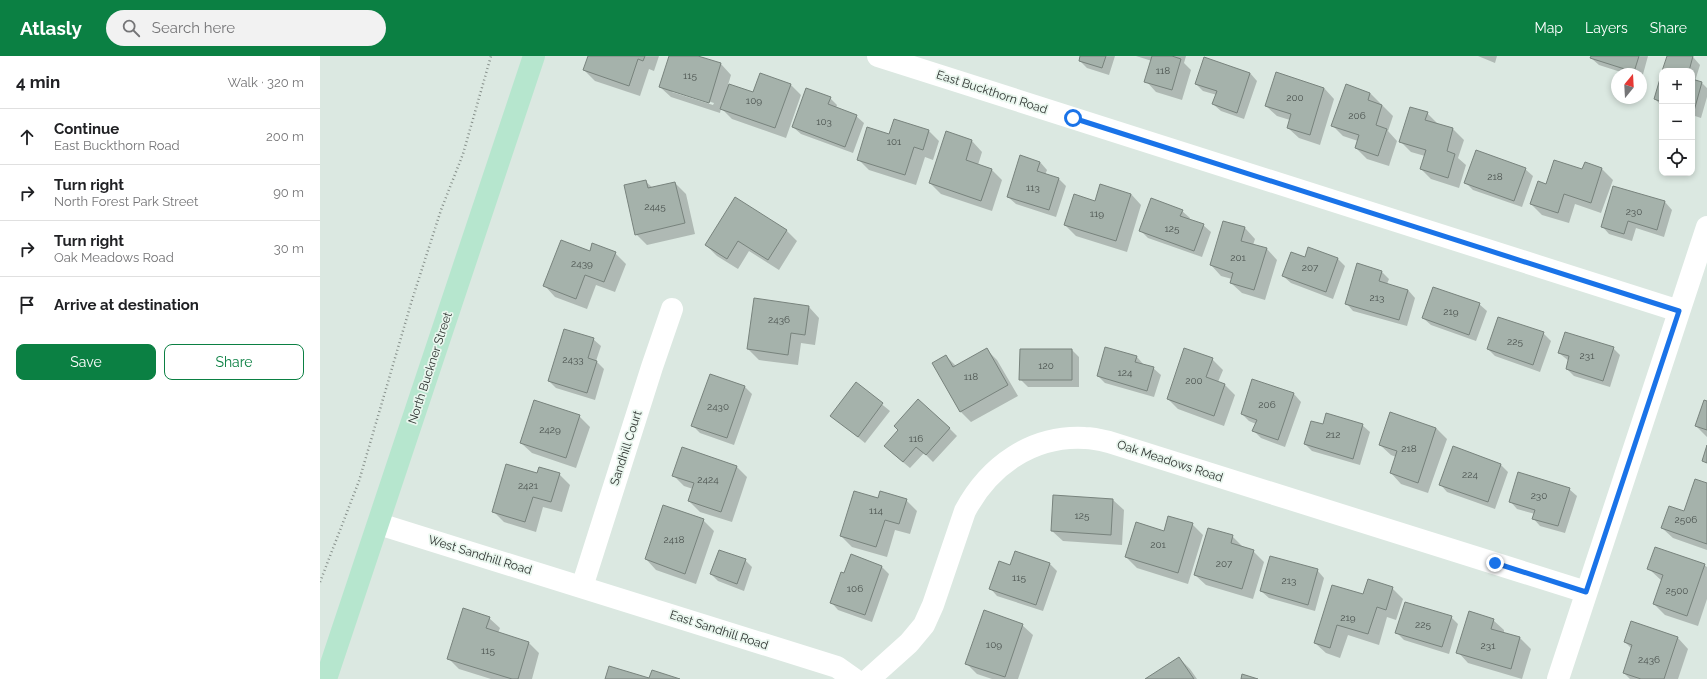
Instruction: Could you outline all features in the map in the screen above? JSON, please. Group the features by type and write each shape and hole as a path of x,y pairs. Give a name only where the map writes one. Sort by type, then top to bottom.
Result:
{"main road":[{"name":"North Buckner Street","path":"325,675 379,524 534,56"}],"street":[{"name":"East Buckthorn Road","path":"878,56 1679,311"},
{"path":"1558,679 1707,227"},
{"name":"Sandhill Court","path":"582,587 672,309"},
{"name":"Oak Meadows Road","path":"870,679 909,643 924,625 933,604 965,511 972,497 989,476 1006,461 1027,448 1049,441 1073,438 1086,438 1109,442 1586,592"},
{"name":"West Sandhill Road","path":"379,524 582,587"},
{"name":"East Sandhill Road","path":"582,587 837,667 854,679"}],"path":[{"path":"320,582 358,481 412,300 441,210 462,154 491,56"}],"building":[{"path":"588,56 645,56 643,61 638,59 629,86 583,70"},
{"path":"669,56 698,56 721,63 709,103 659,87"},
{"path":"1080,56 1106,56 1102,68 1079,61"},
{"path":"1152,56 1172,56 1181,59 1172,90 1144,82"},
{"path":"1591,56 1639,56 1635,68 1621,68 1590,58"},
{"path":"1667,56 1693,56 1690,68 1663,68"},
{"path":"1204,57 1250,73 1237,113 1212,104 1217,91 1195,84"},
{"path":"1276,72 1324,88 1310,135 1287,128 1291,114 1265,106"},
{"path":"760,73 791,84 775,128 720,109 729,84 753,92"},
{"path":"1695,80 1702,82 1695,107"},
{"path":"1659,82 1659,101 1654,99"},
{"path":"1346,84 1370,93 1368,100 1382,105 1376,125 1387,129 1378,156 1355,148 1359,135 1331,126"},
{"path":"806,88 831,97 828,104 857,115 845,147 792,127"},
{"path":"1410,107 1428,112 1425,120 1453,128 1447,151 1455,154 1448,178 1420,169 1426,150 1399,142"},
{"path":"894,119 929,130 923,150 914,147 905,175 857,160 867,127 889,134"},
{"path":"946,131 972,140 966,160 992,169 981,201 929,183"},
{"path":"1476,150 1526,168 1514,201 1464,183"},
{"path":"1020,155 1040,162 1037,171 1059,178 1049,210 1007,197"},
{"path":"1554,160 1582,169 1585,162 1602,168 1591,203 1564,194 1558,213 1530,204 1538,181 1546,184"},
{"path":"646,180 648,188 675,182 685,223 635,235 624,185"},
{"path":"1100,184 1131,194 1116,241 1064,225 1074,194 1095,201"},
{"path":"1613,186 1665,201 1657,230 1628,221 1624,234 1601,227"},
{"path":"735,197 787,230 768,260 738,241 727,259 705,245"},
{"path":"1151,198 1183,210 1180,216 1204,224 1194,251 1139,231"},
{"path":"1223,221 1245,227 1241,241 1267,248 1254,290 1230,283 1233,273 1210,265"},
{"path":"561,240 590,251 592,243 616,252 604,282 585,275 576,299 543,286"},
{"path":"1308,247 1338,258 1326,292 1282,276 1291,252 1305,257"},
{"path":"1357,263 1382,271 1379,281 1408,290 1399,320 1345,304"},
{"path":"1433,287 1480,303 1469,335 1422,318"},
{"path":"754,298 809,306 805,335 791,333 788,355 747,349"},
{"path":"1498,317 1544,332 1533,365 1487,349"},
{"path":"564,329 594,338 588,358 597,361 587,393 548,381"},
{"path":"1565,332 1614,347 1603,381 1566,369 1569,356 1558,353"},
{"path":"1105,347 1137,356 1135,362 1154,367 1147,391 1097,376"},
{"path":"987,348 1008,385 960,412 932,363 946,355 953,367"},
{"path":"1184,348 1213,358 1206,377 1225,384 1214,416 1167,399"},
{"path":"1020,349 1072,349 1072,380 1019,380"},
{"path":"710,374 745,386 727,438 691,426"},
{"path":"1252,379 1294,393 1278,440 1252,431 1257,420 1241,414"},
{"path":"856,382 883,403 858,437 830,416"},
{"path":"918,399 950,428 926,455 916,447 903,462 884,446 898,430 894,426"},
{"path":"534,400 580,415 566,458 520,443"},
{"path":"1704,400 1707,401 1707,430 1695,426"},
{"path":"1390,412 1436,428 1418,483 1390,473 1397,451 1379,445"},
{"path":"1326,413 1363,424 1353,459 1304,444 1311,421 1323,424"},
{"path":"1707,445 1707,463 1702,461"},
{"path":"1453,446 1501,464 1488,502 1439,485"},
{"path":"682,447 737,466 721,512 688,501 694,483 672,476"},
{"path":"506,464 537,473 539,467 560,473 551,502 533,497 525,522 492,512"},
{"path":"1518,472 1570,488 1558,526 1532,519 1535,510 1509,502"},
{"path":"1695,479 1707,483 1707,544 1661,528 1669,506 1684,511"},
{"path":"854,491 878,498 880,491 907,499 899,524 885,520 876,547 840,536"},
{"path":"1053,495 1113,499 1111,535 1051,531"},
{"path":"663,505 704,519 685,574 645,559"},
{"path":"1168,516 1193,523 1178,573 1125,557 1136,522 1164,531"},
{"path":"1208,528 1233,535 1231,543 1254,550 1242,589 1194,575"},
{"path":"1655,547 1705,564 1687,616 1653,604 1663,575 1647,569"},
{"path":"719,550 746,559 737,584 710,574"},
{"path":"1015,551 1050,563 1036,605 989,589 999,561 1010,565"},
{"path":"851,554 882,566 865,615 830,603 841,572 844,573"},
{"path":"1270,556 1318,569 1308,605 1260,591"},
{"path":"1368,579 1393,587 1386,610 1377,607 1368,634 1337,625 1330,648 1314,643 1332,585 1363,594"},
{"path":"1405,602 1452,616 1442,647 1395,633"},
{"path":"463,608 490,617 486,628 529,642 518,679 512,679 447,659"},
{"path":"984,610 1023,624 1005,677 965,664"},
{"path":"1469,611 1494,619 1491,629 1520,637 1511,669 1456,653"},
{"path":"1631,621 1678,637 1664,679 1641,679 1623,673 1632,645 1624,642"},
{"path":"1179,657 1194,679 1145,679"},
{"path":"609,666 649,678 652,670 680,679 605,679"},
{"path":"1242,674 1258,679 1241,679"}],"route":[{"path":"1073,118 1679,311 1586,592 1495,563"}]}
